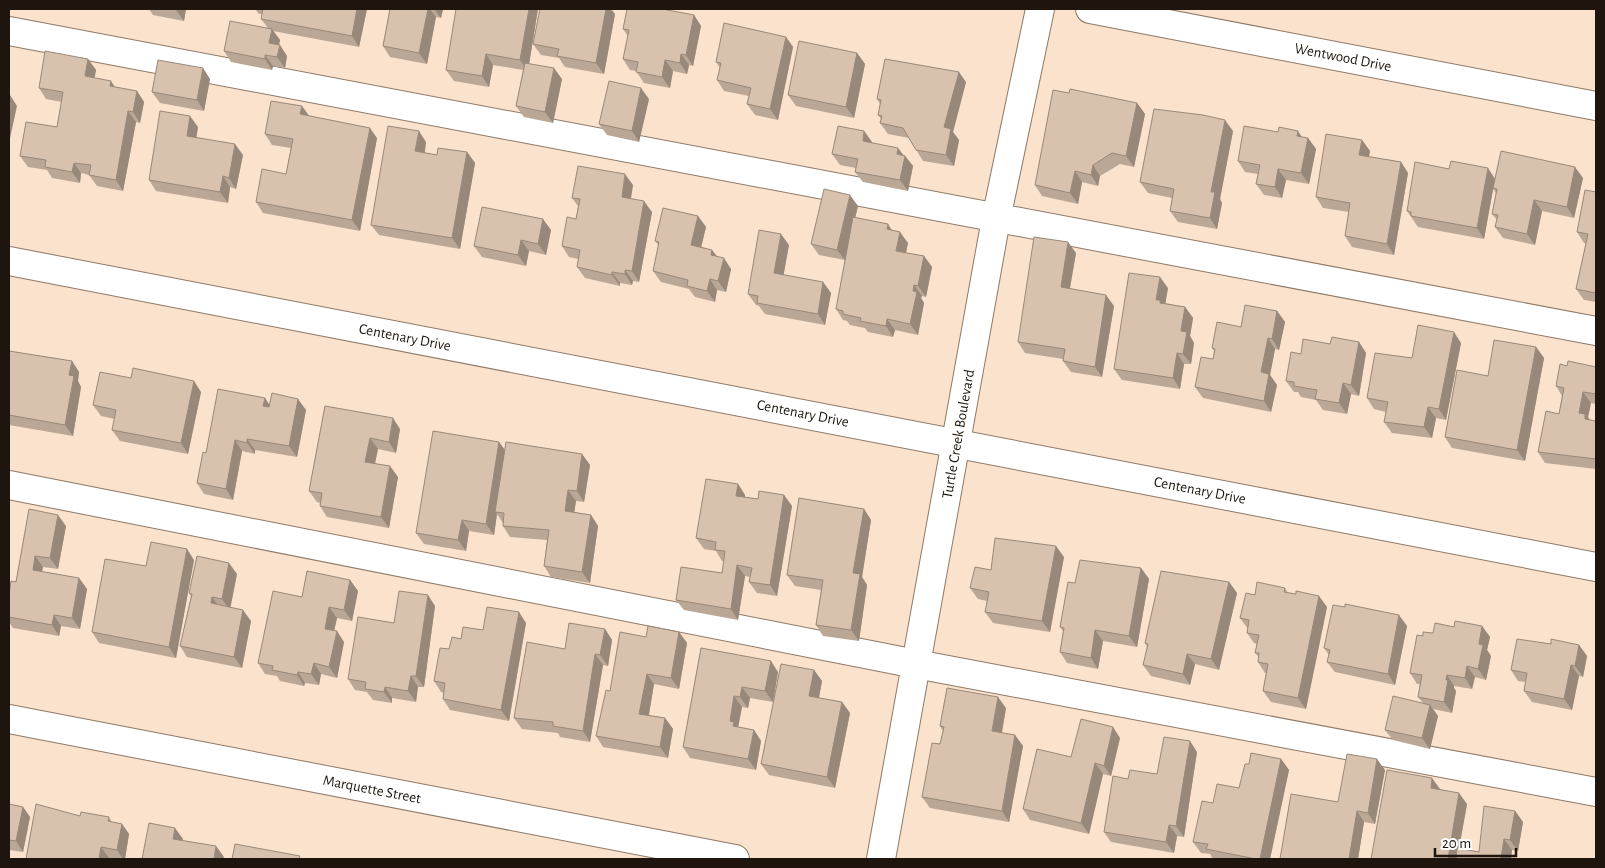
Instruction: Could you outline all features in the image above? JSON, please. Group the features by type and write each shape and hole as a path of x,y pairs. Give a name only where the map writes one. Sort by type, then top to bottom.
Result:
{"street":[{"name":"Turtle Creek Boulevard","path":"881,859 996,219 1040,9"},
{"name":"Wentwood Drive","path":"1090,9 1596,106"},
{"path":"9,30 996,219 1596,331"},
{"name":"Centenary Drive","path":"9,261 1596,567"},
{"path":"9,485 916,664 1596,792"},
{"name":"Marquette Street","path":"9,719 735,859"}],"building":[{"path":"263,9 357,9 352,36 261,19"},
{"path":"390,9 428,9 419,53 383,46"},
{"path":"456,9 529,9 520,60 486,54 482,76 446,70"},
{"path":"540,9 606,9 596,63 557,56 559,49 533,44"},
{"path":"627,9 662,9 694,15 686,55 681,54 680,63 665,60 662,77 636,72 638,62 623,59 629,30 623,29"},
{"path":"230,21 272,29 269,43 280,45 277,57 265,55 265,59 224,51"},
{"path":"724,23 786,37 770,109 747,104 751,88 717,80 721,63 716,62"},
{"path":"799,41 857,53 846,107 788,95"},
{"path":"45,51 88,59 85,76 111,81 110,86 137,91 133,112 128,111 116,180 89,175 91,165 74,163 72,172 45,167 46,160 20,156 26,122 57,127 63,92 39,88"},
{"path":"885,59 959,72 944,127 951,129 946,155 916,150 903,128 880,123 882,116 878,115 881,100 877,99"},
{"path":"158,60 203,68 197,100 152,92"},
{"path":"525,63 554,68 545,112 516,106"},
{"path":"609,81 641,88 632,131 599,124"},
{"path":"1070,89 1137,103 1126,156 1112,153 1093,165 1091,175 1075,171 1070,193 1035,185 1053,90 1069,93"},
{"path":"271,101 302,106 300,114 370,128 352,220 256,202 262,169 286,174 293,139 265,134"},
{"path":"1154,109 1203,115 1225,120 1211,192 1215,192 1210,218 1170,211 1174,189 1140,182"},
{"path":"160,111 190,116 187,136 235,144 229,178 223,176 220,192 149,180"},
{"path":"388,126 419,131 415,151 437,155 438,148 467,152 452,238 371,225"},
{"path":"838,126 864,131 863,141 898,148 897,154 905,156 900,180 855,172 858,159 832,154"},
{"path":"1244,126 1278,132 1279,127 1298,131 1297,136 1308,138 1301,173 1278,169 1275,187 1256,184 1260,165 1238,161"},
{"path":"1326,134 1362,140 1359,155 1401,162 1387,244 1345,236 1350,203 1316,197"},
{"path":"1501,151 1575,167 1567,207 1534,200 1527,234 1495,227 1498,215 1492,214 1497,189 1493,188"},
{"path":"1451,161 1488,168 1477,228 1411,216 1411,212 1407,211 1415,162 1449,169"},
{"path":"578,166 625,174 622,197 644,201 632,271 625,270 625,274 612,272 612,275 577,267 580,250 562,246 567,217 576,219 580,199 572,198"},
{"path":"824,189 850,195 837,250 811,244"},
{"path":"1585,190 1596,192 1596,293 1576,289 1588,234 1577,232"},
{"path":"482,207 543,219 538,244 521,240 518,255 474,246"},
{"path":"663,208 698,216 691,245 712,250 711,255 724,258 718,281 710,279 707,291 687,286 688,280 653,271 659,242 655,241"},
{"path":"853,217 888,224 887,229 900,232 896,251 924,256 918,286 914,285 913,291 917,292 910,324 887,319 886,326 860,321 861,318 843,314 843,311 836,309"},
{"path":"759,230 781,234 774,273 823,282 818,314 757,303 758,296 748,294"},
{"path":"1034,237 1068,242 1061,287 1106,295 1095,367 1063,361 1065,349 1018,342"},
{"path":"1129,273 1160,277 1156,300 1160,300 1160,303 1185,307 1181,331 1187,332 1183,354 1177,353 1173,378 1114,369"},
{"path":"1245,305 1277,311 1272,339 1268,338 1261,372 1269,374 1264,401 1195,387 1201,357 1213,359 1215,349 1212,348 1217,322 1241,327"},
{"path":"1418,325 1454,332 1439,409 1428,407 1424,427 1384,422 1388,402 1367,398 1375,353 1412,358"},
{"path":"1332,337 1359,342 1351,385 1343,383 1339,403 1315,399 1317,390 1294,386 1294,382 1286,381 1291,352 1301,354 1303,339 1330,344"},
{"path":"1494,340 1536,347 1517,450 1445,437 1457,370 1488,376"},
{"path":"9,351 72,361 69,375 74,376 65,425 9,415"},
{"path":"1568,361 1596,367 1596,394 1583,392 1579,413 1585,414 1585,419 1596,421 1596,459 1538,452 1546,411 1559,414 1564,388 1556,386 1560,364 1567,366"},
{"path":"133,368 194,381 181,443 112,430 116,410 93,405 100,372 131,378"},
{"path":"218,389 265,398 263,406 269,407 272,393 298,399 289,446 247,439 247,443 235,440 226,489 197,483 203,452 206,453"},
{"path":"325,406 393,418 389,442 370,438 365,462 390,466 381,517 320,506 322,493 309,491"},
{"path":"433,431 499,442 486,524 462,520 458,540 416,533"},
{"path":"506,442 582,454 577,491 568,490 565,511 591,515 582,572 544,566 549,530 503,526 504,513 495,512"},
{"path":"706,479 738,484 736,496 758,499 759,491 784,495 770,585 749,582 752,568 737,565 731,609 676,600 681,567 722,573 725,551 715,550 716,542 696,538"},
{"path":"799,498 864,509 853,573 860,574 851,630 816,625 823,580 787,575"},
{"path":"29,509 58,515 50,558 35,556 33,570 79,578 72,618 54,615 52,625 9,617 11,581 16,582"},
{"path":"995,538 1056,546 1042,621 985,612 989,592 970,588 975,567 991,570"},
{"path":"151,542 187,549 169,647 92,632 105,559 146,566"},
{"path":"197,556 229,563 222,599 212,597 211,603 243,610 234,657 180,646 192,594 189,593"},
{"path":"1080,560 1141,568 1129,636 1095,630 1091,658 1060,652 1064,628 1060,627 1068,582 1075,583"},
{"path":"307,571 350,580 344,610 329,607 325,629 337,631 329,667 314,663 311,674 298,672 297,675 272,670 273,666 258,663 273,591 302,597"},
{"path":"1161,571 1229,582 1211,659 1187,654 1183,674 1143,665 1148,644 1145,643"},
{"path":"1257,582 1285,588 1284,592 1296,594 1296,591 1319,596 1298,698 1263,691 1268,664 1258,662 1259,653 1255,653 1259,635 1247,633 1249,620 1240,618 1246,593 1255,595"},
{"path":"399,591 428,595 416,676 411,676 408,691 385,687 384,692 365,689 366,682 348,679 358,617 394,623"},
{"path":"1345,604 1399,615 1388,674 1327,662 1330,650 1324,648 1333,605 1345,607"},
{"path":"487,607 519,612 501,710 443,699 445,683 434,681 440,648 449,649 452,637 461,639 463,627 483,630"},
{"path":"1455,621 1482,626 1479,644 1483,645 1478,669 1467,666 1465,678 1447,675 1446,680 1448,680 1444,702 1418,697 1422,675 1410,673 1417,635 1423,636 1423,632 1433,633 1435,623 1454,627"},
{"path":"569,623 605,629 600,655 595,654 583,731 553,726 553,722 514,718 527,642 565,649"},
{"path":"648,626 679,632 671,678 647,674 639,714 665,718 660,747 596,736 606,690 610,691 620,632 646,637"},
{"path":"1517,639 1551,644 1551,639 1579,645 1575,666 1571,665 1564,699 1524,691 1527,673 1511,670"},
{"path":"701,648 771,661 765,691 742,687 740,697 734,696 730,721 734,722 733,726 754,730 748,759 683,747"},
{"path":"781,664 814,670 809,696 842,702 827,777 761,764"},
{"path":"947,688 998,697 992,731 1015,735 1002,811 922,797 932,743 940,744 944,727 940,726"},
{"path":"1393,696 1430,705 1422,738 1385,730"},
{"path":"1081,719 1113,727 1104,766 1095,763 1081,823 1023,809 1037,749 1071,757"},
{"path":"1164,737 1190,741 1176,826 1169,825 1166,842 1104,832 1113,776 1128,779 1130,770 1157,774"},
{"path":"1251,753 1281,759 1260,859 1206,849 1208,844 1193,842 1202,801 1213,803 1217,784 1239,788 1245,764 1249,764"},
{"path":"1347,754 1377,759 1368,813 1357,811 1349,859 1280,859 1291,794 1338,802"},
{"path":"1387,770 1432,778 1431,788 1459,793 1448,859 1371,859"},
{"path":"9,804 23,807 16,841 9,840"},
{"path":"36,804 80,816 81,812 109,817 108,821 122,824 117,850 101,847 99,859 26,859"},
{"path":"1484,806 1515,811 1510,840 1504,839 1501,858 1512,859 1456,859 1457,848 1479,852"},
{"path":"149,823 175,828 173,839 216,846 214,859 142,859"},
{"path":"235,844 300,856 299,859 232,859"}]}
